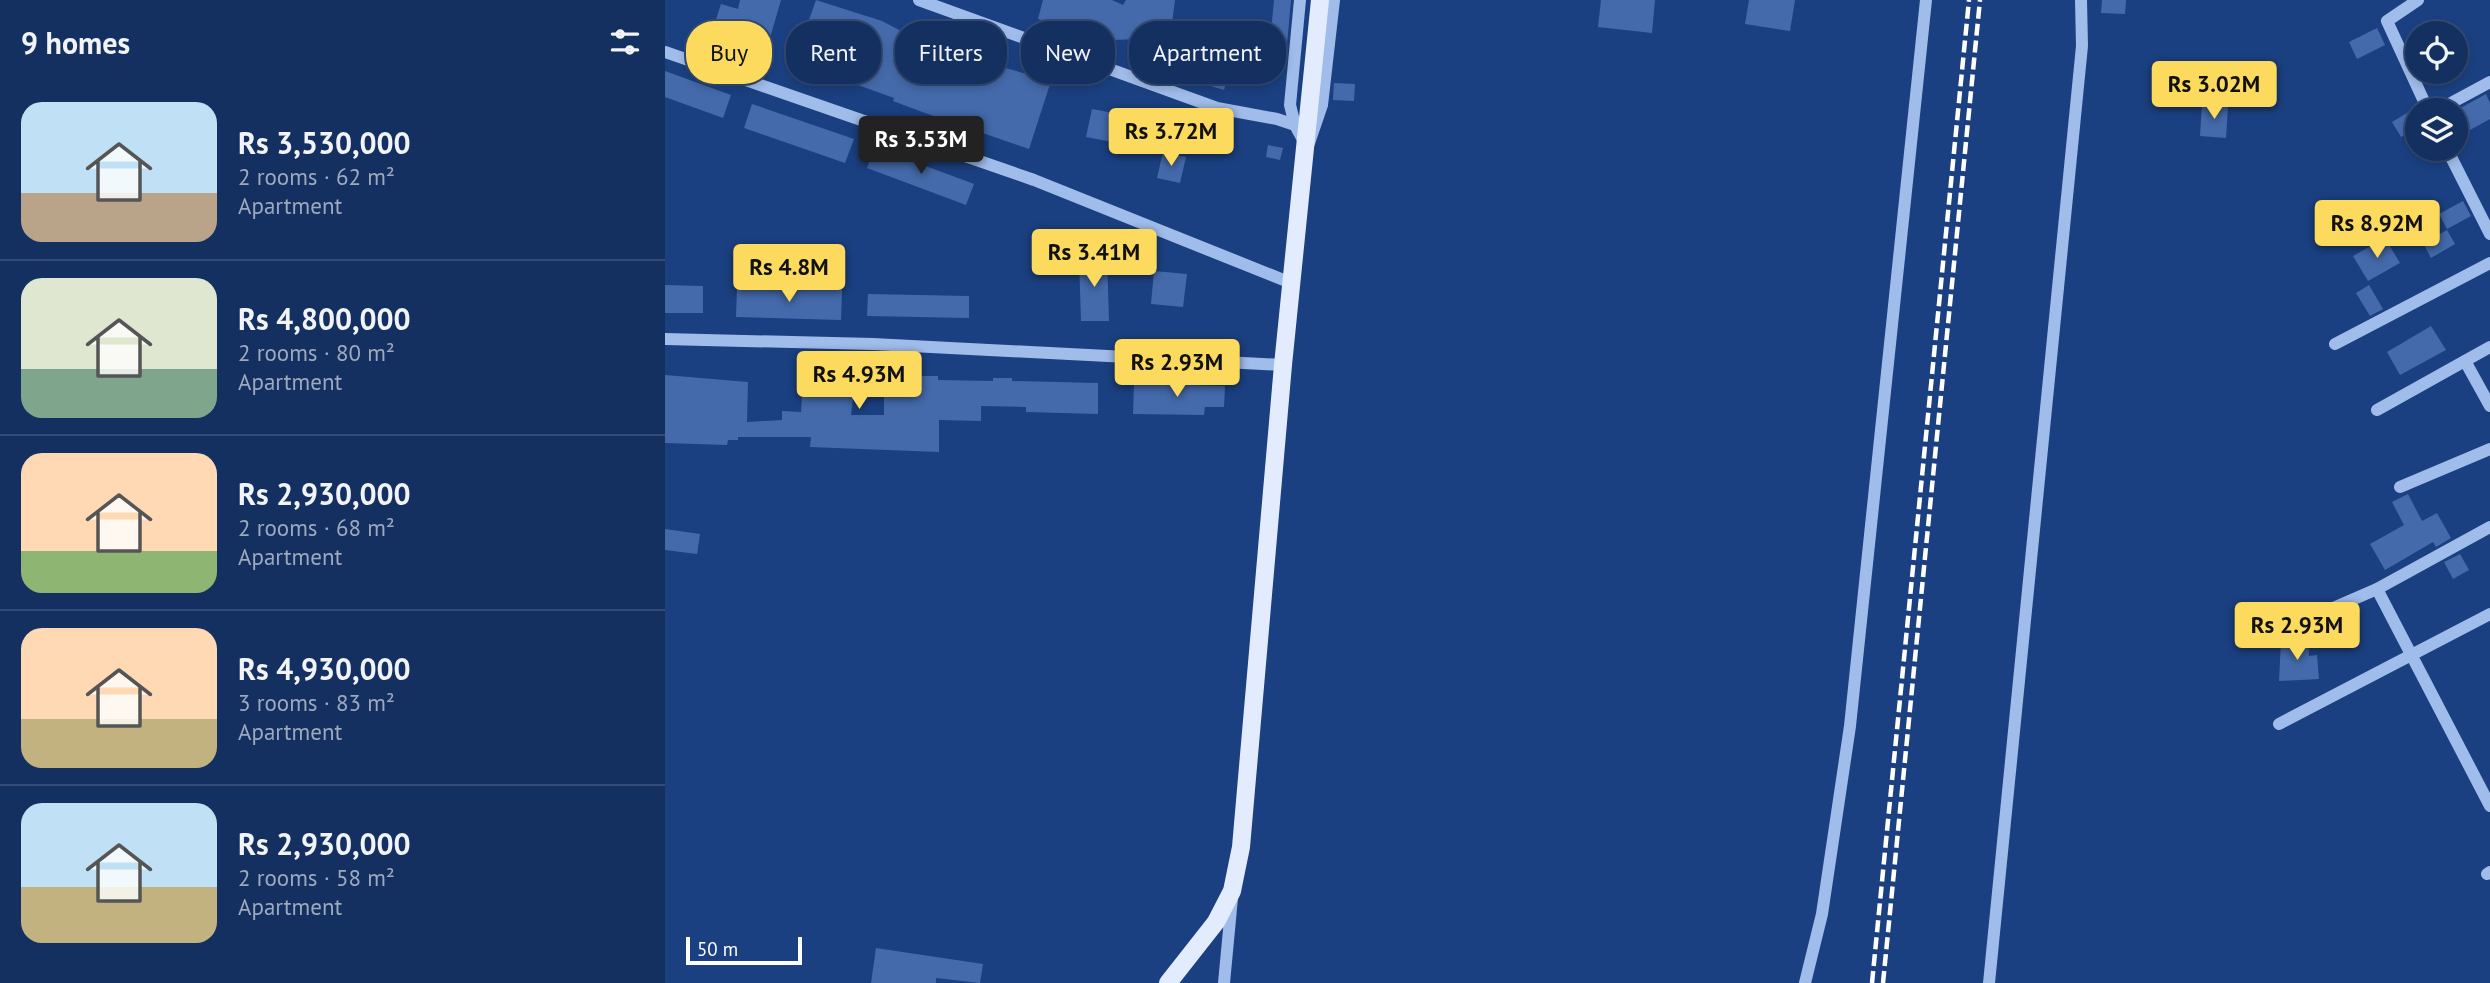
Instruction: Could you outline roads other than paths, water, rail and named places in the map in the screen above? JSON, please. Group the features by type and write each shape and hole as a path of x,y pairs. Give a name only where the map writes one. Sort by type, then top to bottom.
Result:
{"main road":[{"path":"1168,983 1216,922 1233,891 1250,770 1283,365 1320,0"}],"street":[{"path":"919,0 1216,108 1295,125"},
{"path":"1300,0 1290,105 1295,125 1307,147"},
{"path":"1307,147 1317,127 1322,105 1334,0"},
{"path":"1805,983 1822,914 1850,726 1926,0"},
{"path":"1989,983 2082,46 2081,0"},
{"path":"2418,0 2387,21 2422,98"},
{"path":"665,52 1034,180 1291,283"},
{"path":"2460,98 2490,82"},
{"path":"2454,161 2490,234"},
{"path":"2336,344 2490,263"},
{"path":"665,339 873,344 1283,365"},
{"path":"2377,410 2490,347"},
{"path":"2465,361 2490,406"},
{"path":"2400,486 2490,449"},
{"path":"2317,615 2377,589 2490,527"},
{"path":"2377,589 2490,806"},
{"path":"2279,724 2490,614"},
{"path":"1224,983 1233,891"}],"railway":[{"path":"1872,983 1969,0"},
{"path":"1883,983 1980,0"}]}
